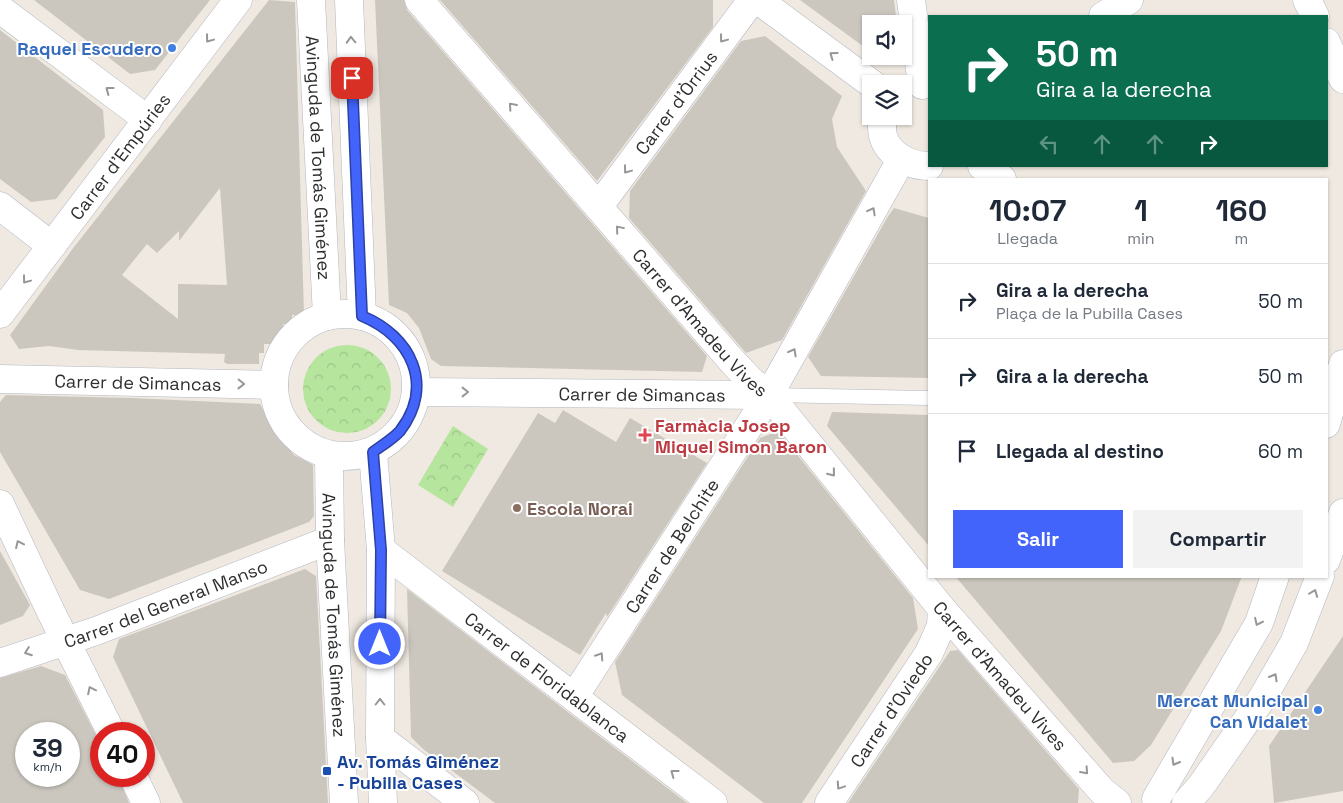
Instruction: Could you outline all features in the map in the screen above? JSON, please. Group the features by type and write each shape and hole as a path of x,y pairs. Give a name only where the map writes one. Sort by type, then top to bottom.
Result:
{"street":[{"name":"Carrer d'Empúries","path":"0,314 238,0"},
{"name":"Avinguda de Tomás Giménez","path":"310,0 327,316"},
{"name":"Avinguda de Tomás Giménez","path":"349,0 362,316"},
{"name":"Carrer d'Amadeu Vives","path":"420,0 732,362 768,395 942,610 1102,791 1116,803"},
{"name":"Carrer d'Òrrius","path":"599,206 752,0"},
{"path":"758,0 862,77"},
{"path":"910,0 918,87"},
{"path":"1104,15 1129,0"},
{"path":"1308,0 1315,15"},
{"path":"0,9 148,120"},
{"path":"1328,46 1343,79"},
{"path":"884,125 883,136 890,149 900,160 915,166 928,166"},
{"name":"Carrer de Belchite","path":"574,697 768,395 900,160"},
{"path":"984,167 1000,178"},
{"path":"0,206 52,246"},
{"path":"345,314 362,316 381,323 397,336 408,353 415,372 416,392 411,413 399,432 373,452 345,457 329,455 308,446 292,434 281,417 274,398 278,358 290,338 306,324 327,316 345,314"},
{"path":"1328,414 1332,394 1343,364"},
{"name":"Carrer de Simancas","path":"0,379 274,385"},
{"name":"Carrer de Simancas","path":"416,392 768,395"},
{"path":"1328,428 1343,432"},
{"path":"373,452 381,550 380,738 383,803"},
{"name":"Avinguda de Tomás Giménez","path":"329,455 330,540 344,803"},
{"path":"0,504 106,722"},
{"path":"1328,556 1341,528"},
{"name":"Carrer del General Manso","path":"0,663 96,631 330,540"},
{"name":"Carrer de Floridablanca","path":"381,550 426,587 713,803"},
{"path":"1157,802 1259,623 1274,578"},
{"path":"1186,803 1201,786 1263,697 1294,643 1319,578"},
{"name":"Carrer d'Oviedo","path":"829,803 929,653 941,626 942,610"},
{"path":"380,738 465,803"},
{"path":"138,787 146,803"}],"lane":[{"name":"Carrer de Simancas","path":"768,395 928,398"}],"green space":[{"path":"347,345 364,348 378,358 388,372 391,389 388,406 378,420 364,430 347,433 330,430 316,420 306,406 303,389 306,372 316,358 330,348"},
{"path":"453,426 488,449 453,507 418,485"}],"building":[{"path":"34,0 210,0 155,70 130,74"},
{"path":"269,0 295,2 304,315 292,315 292,324 283,324 283,334 276,334 276,344 264,344 264,353 259,353 259,364 227,364 224,362 225,354 78,350 49,346 19,349 10,335 74,247","holes":["220,188 227,285 178,284 178,319 122,275 147,244 157,253 179,231 179,241"]},
{"path":"375,0 404,0 407,10 707,356 702,372 441,366 431,359 419,328 407,313 389,305"},
{"path":"440,0 713,0 713,27 597,181"},
{"path":"800,0 894,0 896,15 862,15 862,45"},
{"path":"0,30 103,110 105,137 56,199 31,202 0,179"},
{"path":"765,36 842,96 832,119 837,147 866,191 782,340 746,353 629,218 630,191 741,41"},
{"path":"894,208 928,218 928,378 821,376 808,357"},
{"path":"6,395 260,404 275,432 294,455 313,465 314,516 309,522 109,599 80,590 0,452 0,402"},
{"path":"563,410 616,442 630,418 707,463 607,617 606,613 580,655 442,571 538,413 555,423"},
{"path":"832,412 928,415 928,545 827,426"},
{"path":"778,431 913,598 918,629 802,803 764,803 622,695 615,662 760,438"},
{"path":"0,551 30,605 23,616 0,625"},
{"path":"305,569 316,576 328,803 183,803 155,745 155,722 144,722 113,657 119,639"},
{"path":"957,578 1241,578 1221,631 1151,745 1134,761 1113,763"},
{"path":"407,589 687,803 495,803 423,749 411,737"},
{"name":"Mercat Municipal Can Vidalet","path":"1343,636 1343,791 1274,803 1269,746"},
{"path":"958,650 1079,789 1078,803 848,803 950,651"},
{"path":"41,666 65,675 90,724 90,787 122,787 129,803 0,803 0,678"}],"place":[{"name":"Raquel Escudero","path":"172,48"},
{"name":"Farmàcia Josep Miquel Simon Baron","path":"645,435"},
{"name":"Escola Norai","path":"517,508"},
{"name":"Mercat Municipal Can Vidalet","path":"1318,710"},
{"name":"Av. Tomás Giménez - Pubilla Cases","path":"327,771"}],"route":[{"path":"352,78 362,316 381,323 397,336 408,353 415,372 416,392 411,413 399,432 373,452 381,550 380,644"}]}
